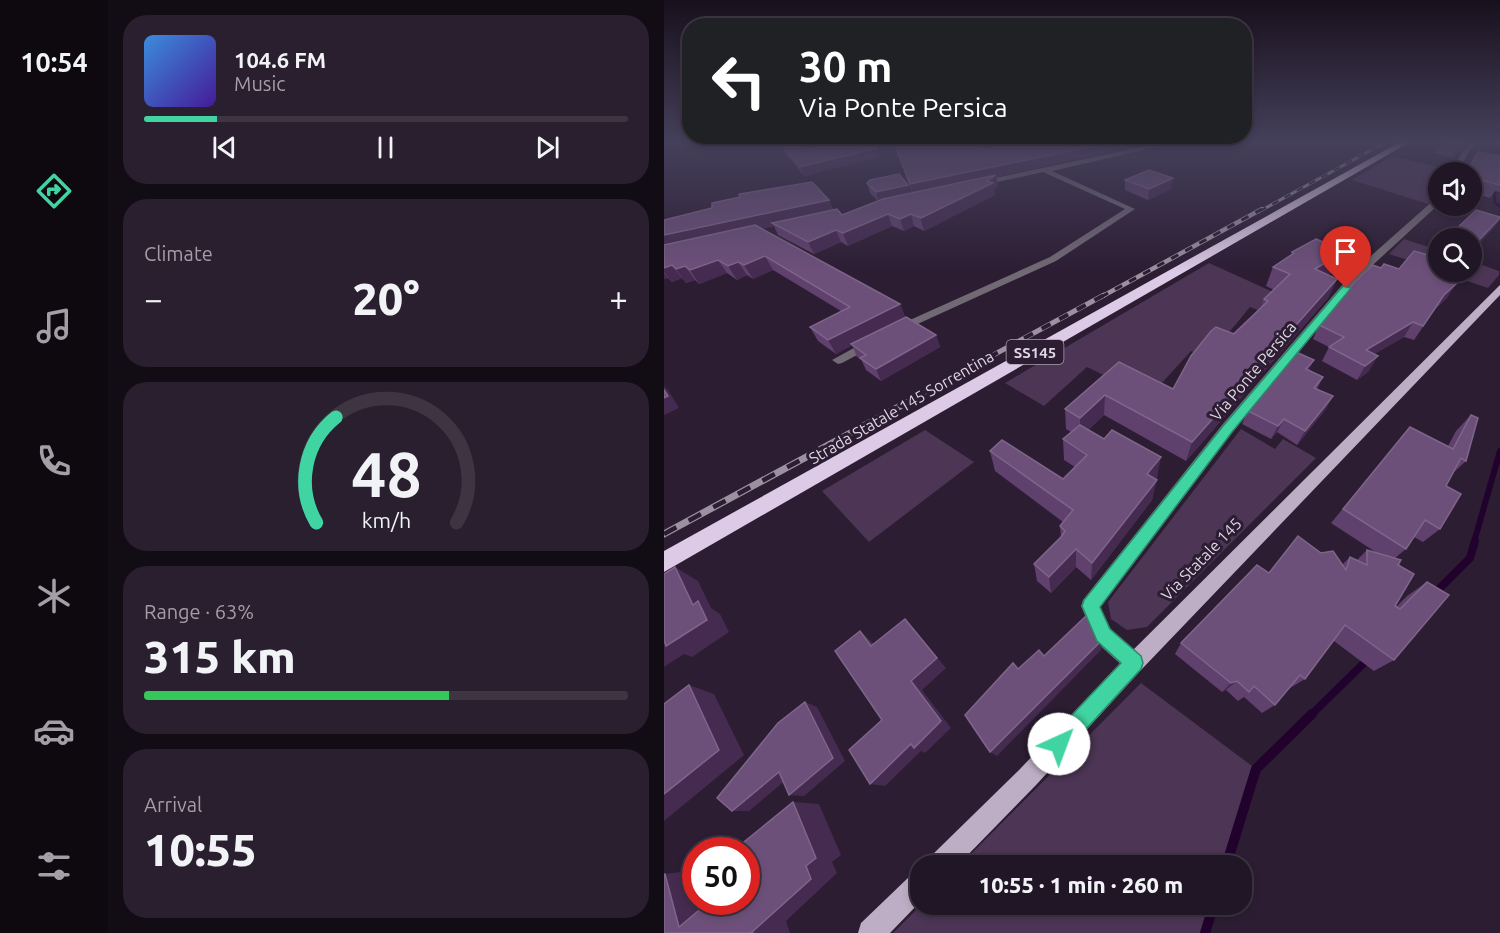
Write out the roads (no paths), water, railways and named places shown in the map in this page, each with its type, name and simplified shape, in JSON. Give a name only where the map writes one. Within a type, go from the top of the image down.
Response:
[{"type":"highway","name":"Strada Statale 145 Sorrentina","points":[[664,562],[1329,186]]},
{"type":"main road","name":"Via Statale 145","points":[[950,855],[1500,288]]},
{"type":"main road","points":[[871,933],[910,894]]},
{"type":"street","points":[[889,334],[919,318],[1053,259],[1131,209],[1079,186]]},
{"type":"street","name":"Via Ponte Persica","points":[[1134,663],[1104,635],[1090,606],[1227,429],[1359,272],[1428,210]]},
{"type":"street","points":[[909,312],[919,318]]},
{"type":"street","points":[[838,360],[878,339]]},
{"type":"waterway","points":[[1500,188],[1494,193],[1495,203],[1500,206]]},
{"type":"waterway","points":[[1474,542],[1500,451]]},
{"type":"waterway","points":[[1435,593],[1470,558],[1475,541]]},
{"type":"waterway","points":[[1311,715],[1370,657]]},
{"type":"waterway","points":[[1229,855],[1256,769],[1312,714]]},
{"type":"waterway","points":[[1205,933],[1211,915]]},
{"type":"railway","points":[[1260,211],[1306,186]]},
{"type":"railway","points":[[1101,297],[1262,209]]},
{"type":"railway","points":[[901,405],[1104,295]]},
{"type":"railway","points":[[664,534],[904,404]]}]
